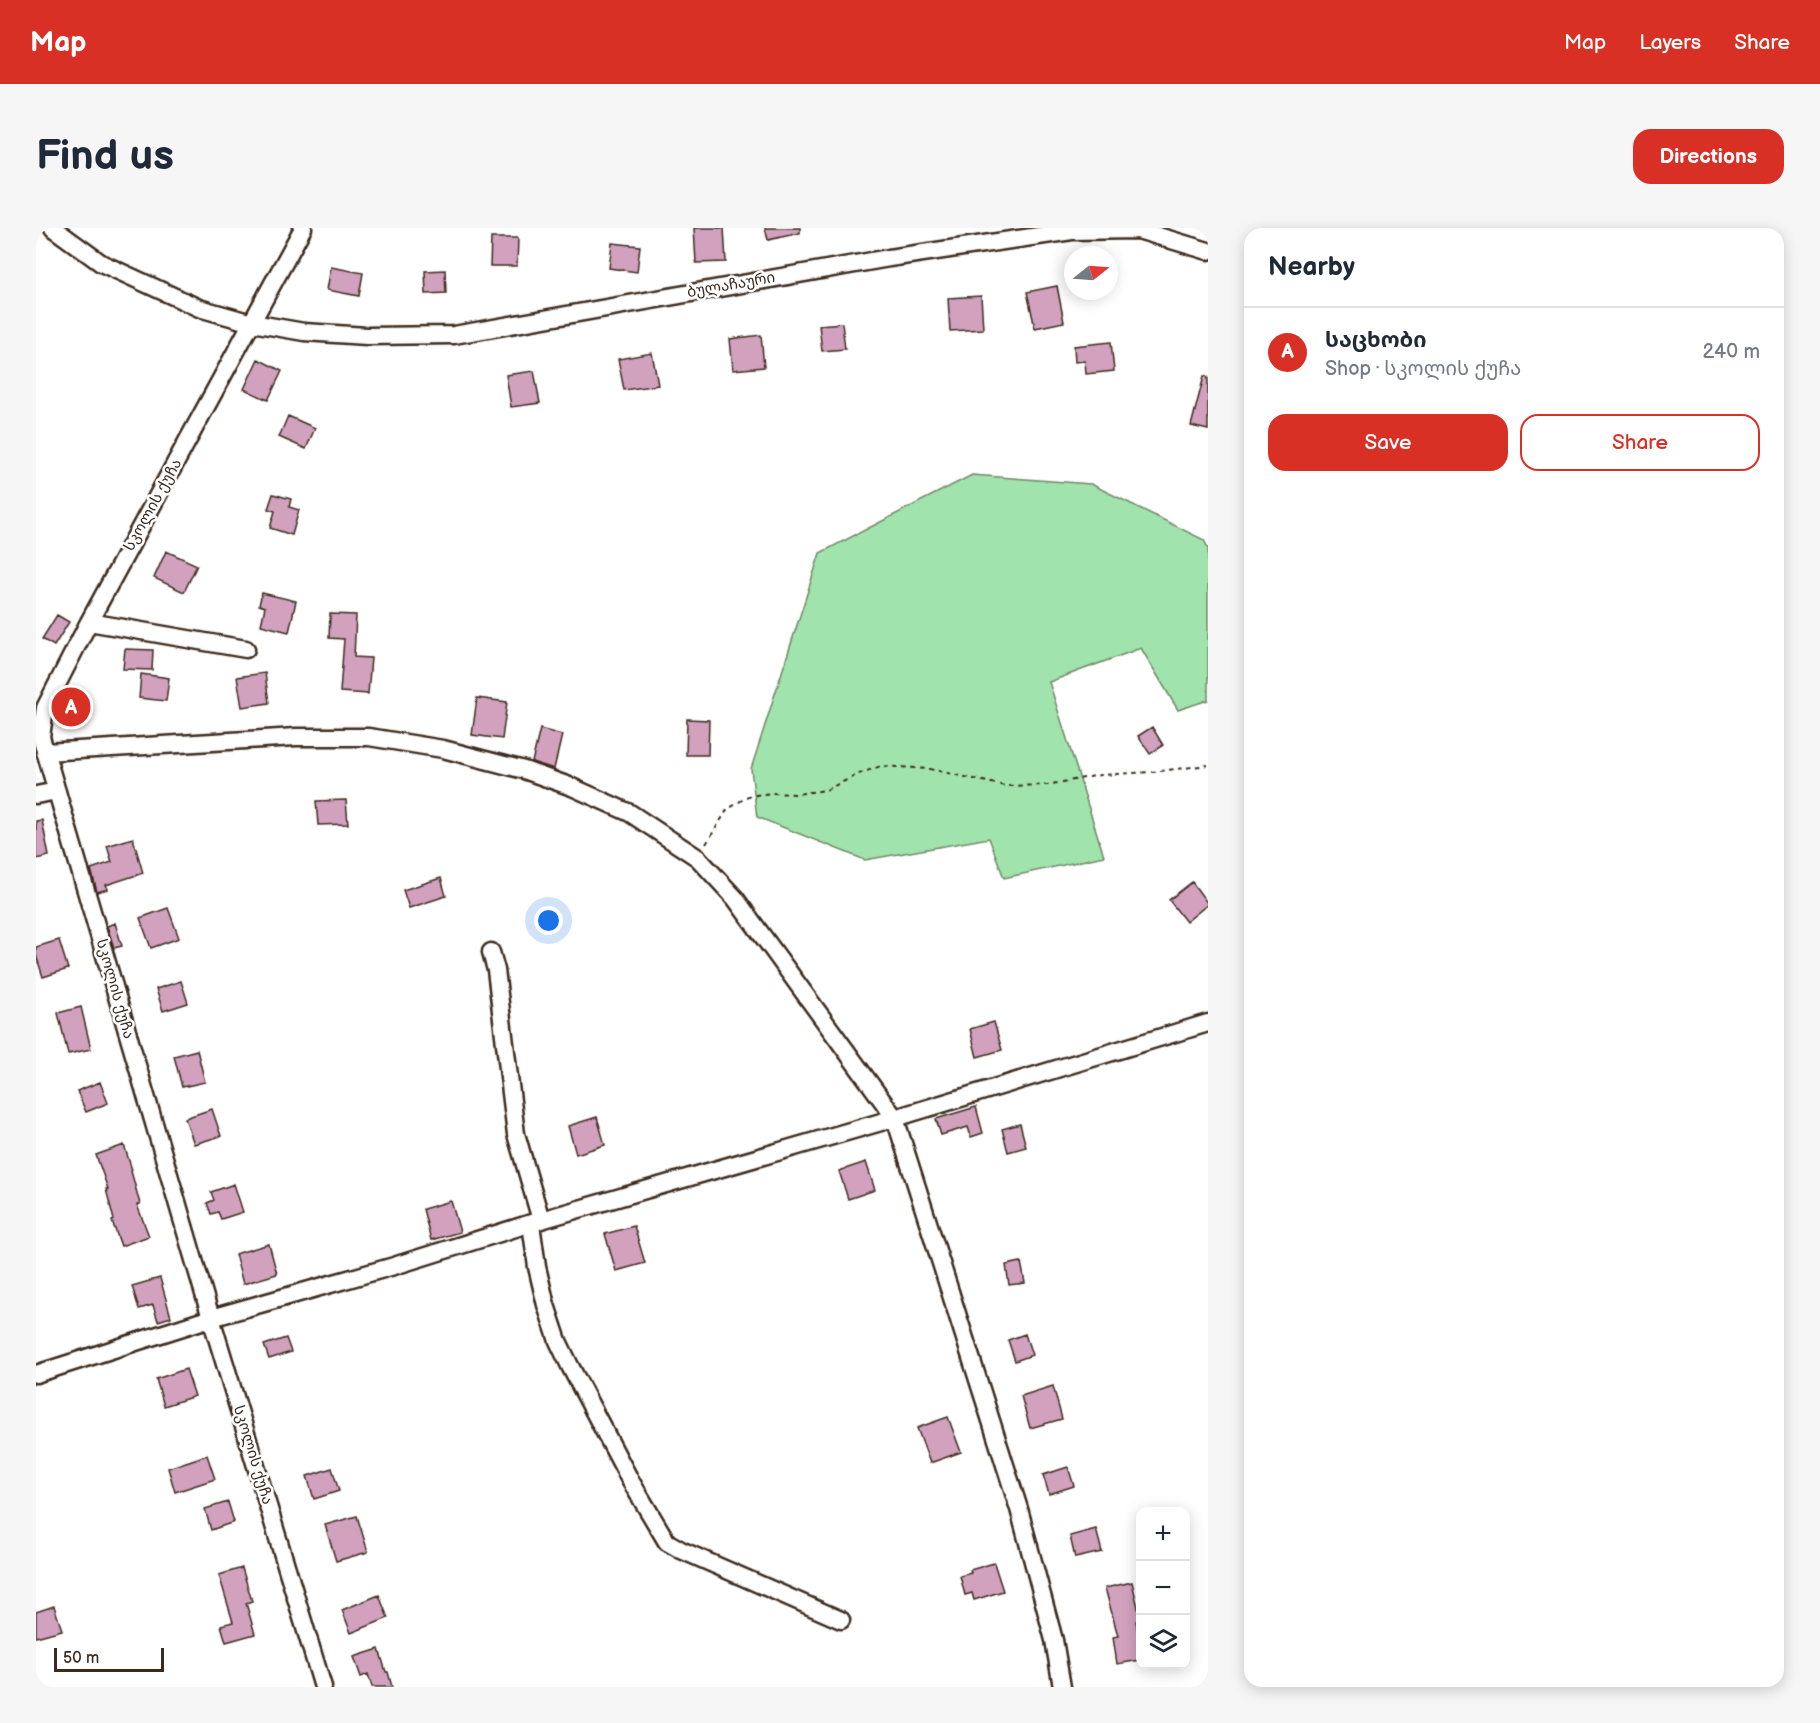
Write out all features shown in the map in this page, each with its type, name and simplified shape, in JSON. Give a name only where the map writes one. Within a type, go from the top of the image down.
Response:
[{"type":"street","name":"ბულაჩაური","points":[[53,228],[101,263],[199,308],[252,323],[304,332],[356,336],[454,335],[890,258],[1072,231],[1138,230],[1208,251]]},
{"type":"street","name":"სკოლის ქუჩა","points":[[303,228],[89,622],[40,706],[45,752],[211,1318],[323,1687]]},
{"type":"street","points":[[89,622],[246,649]]},
{"type":"street","points":[[45,752],[296,737],[369,737],[433,747],[524,770],[572,787],[630,813],[698,858],[735,898],[895,1118],[1019,1509],[1054,1640],[1062,1687]]},
{"type":"street","points":[[36,795],[57,790]]},
{"type":"street","points":[[491,952],[496,970],[516,1134],[536,1222],[539,1277],[558,1341],[570,1366],[630,1480],[668,1542],[681,1550],[841,1620]]},
{"type":"street","points":[[36,1374],[211,1318],[895,1118],[1208,1023]]},
{"type":"path","points":[[698,858],[727,810],[748,796],[826,790],[861,772],[881,766],[930,769],[1005,786],[1047,785],[1100,775],[1152,772],[1208,765]]},
{"type":"green space","points":[[972,475],[1091,484],[1204,540],[1208,548],[1208,700],[1178,710],[1141,648],[1049,682],[1104,856],[1004,878],[989,838],[865,860],[757,817],[751,769],[820,553]]},
{"type":"building","points":[[694,228],[724,228],[726,262],[696,263]]},
{"type":"building","points":[[765,228],[800,228],[800,233],[768,240]]},
{"type":"building","points":[[491,238],[518,238],[517,266],[490,266]]},
{"type":"building","points":[[612,243],[640,246],[637,272],[609,268]]},
{"type":"building","points":[[331,267],[363,273],[359,296],[327,290]]},
{"type":"building","points":[[445,270],[446,293],[426,294],[425,271]]},
{"type":"building","points":[[1057,286],[1064,322],[1035,328],[1027,292]]},
{"type":"building","points":[[981,296],[983,329],[950,331],[948,298]]},
{"type":"building","points":[[842,323],[845,349],[822,351],[819,325]]},
{"type":"building","points":[[761,335],[764,367],[733,370],[730,339]]},
{"type":"building","points":[[1111,342],[1114,371],[1086,374],[1085,361],[1075,362],[1074,346]]},
{"type":"building","points":[[652,353],[658,385],[624,390],[618,359]]},
{"type":"building","points":[[258,359],[282,371],[268,400],[244,389]]},
{"type":"building","points":[[534,371],[540,403],[511,407],[506,375]]},
{"type":"building","points":[[1204,376],[1208,377],[1208,430],[1191,426]]},
{"type":"building","points":[[288,416],[315,428],[306,449],[279,437]]},
{"type":"building","points":[[273,494],[291,499],[289,507],[299,510],[292,535],[270,528],[275,511],[268,509]]},
{"type":"building","points":[[166,551],[197,565],[184,592],[154,578]]},
{"type":"building","points":[[262,593],[296,601],[289,632],[261,625],[265,607],[259,605]]},
{"type":"building","points":[[330,614],[356,615],[354,657],[371,658],[368,694],[340,692],[344,639],[329,638]]},
{"type":"building","points":[[57,615],[69,622],[54,646],[42,639]]},
{"type":"building","points":[[125,649],[153,650],[152,670],[123,669]]},
{"type":"building","points":[[265,673],[269,703],[242,707],[237,677]]},
{"type":"building","points":[[141,674],[169,678],[166,701],[139,698]]},
{"type":"building","points":[[63,695],[84,700],[80,719],[59,715]]},
{"type":"building","points":[[477,698],[507,702],[502,739],[472,735]]},
{"type":"building","points":[[687,719],[709,720],[708,755],[686,755]]},
{"type":"building","points":[[1152,727],[1163,745],[1150,754],[1138,736]]},
{"type":"building","points":[[540,729],[562,735],[554,769],[532,762]]},
{"type":"building","points":[[346,800],[348,824],[318,825],[316,801]]},
{"type":"building","points":[[42,820],[49,856],[36,859],[36,821]]},
{"type":"building","points":[[133,838],[143,873],[106,885],[108,889],[97,892],[91,869],[112,862],[107,846]]},
{"type":"building","points":[[441,878],[446,896],[409,908],[403,890]]},
{"type":"building","points":[[1192,882],[1208,904],[1186,922],[1169,900]]},
{"type":"building","points":[[168,908],[179,938],[151,948],[140,918]]},
{"type":"building","points":[[115,923],[122,946],[114,948],[107,926]]},
{"type":"building","points":[[59,940],[68,969],[43,977],[36,955],[36,947]]},
{"type":"building","points":[[181,981],[188,1003],[163,1011],[156,989]]},
{"type":"building","points":[[81,1007],[91,1049],[68,1054],[58,1013]]},
{"type":"building","points":[[994,1022],[1002,1050],[977,1057],[970,1029]]},
{"type":"building","points":[[197,1050],[205,1082],[182,1087],[174,1056]]},
{"type":"building","points":[[100,1082],[108,1103],[86,1112],[77,1091]]},
{"type":"building","points":[[976,1107],[983,1133],[971,1137],[968,1127],[941,1135],[936,1119]]},
{"type":"building","points":[[212,1109],[221,1136],[194,1144],[185,1118]]},
{"type":"building","points":[[597,1117],[605,1145],[576,1154],[568,1126]]},
{"type":"building","points":[[1020,1124],[1026,1147],[1008,1152],[1002,1129]]},
{"type":"building","points":[[124,1145],[140,1204],[137,1205],[149,1236],[121,1246],[112,1221],[114,1220],[106,1189],[108,1189],[96,1155]]},
{"type":"building","points":[[866,1162],[875,1190],[848,1199],[839,1171]]},
{"type":"building","points":[[234,1184],[243,1212],[221,1219],[218,1212],[211,1214],[207,1203],[214,1200],[211,1192]]},
{"type":"building","points":[[451,1201],[460,1232],[431,1240],[423,1209]]},
{"type":"building","points":[[634,1226],[645,1263],[616,1271],[605,1234]]},
{"type":"building","points":[[269,1244],[277,1274],[243,1284],[235,1254]]},
{"type":"building","points":[[1021,1262],[1025,1283],[1009,1285],[1006,1265]]},
{"type":"building","points":[[160,1278],[171,1317],[158,1321],[153,1305],[139,1309],[132,1286]]},
{"type":"building","points":[[1025,1334],[1032,1355],[1015,1361],[1008,1340]]},
{"type":"building","points":[[286,1338],[291,1352],[269,1359],[264,1345]]},
{"type":"building","points":[[186,1369],[195,1396],[164,1406],[156,1379]]},
{"type":"building","points":[[1053,1386],[1062,1419],[1030,1428],[1021,1396]]},
{"type":"building","points":[[948,1417],[961,1452],[930,1463],[917,1428]]},
{"type":"building","points":[[207,1455],[215,1479],[175,1492],[168,1468]]},
{"type":"building","points":[[1068,1467],[1074,1486],[1049,1494],[1043,1475]]},
{"type":"building","points":[[332,1468],[339,1491],[314,1499],[307,1476]]},
{"type":"building","points":[[228,1502],[234,1522],[211,1530],[205,1509]]},
{"type":"building","points":[[357,1516],[368,1552],[336,1561],[325,1525]]},
{"type":"building","points":[[1096,1529],[1102,1552],[1075,1558],[1070,1536]]},
{"type":"building","points":[[994,1563],[1003,1591],[974,1600],[972,1593],[965,1595],[960,1576],[971,1573],[970,1570]]},
{"type":"building","points":[[242,1568],[252,1601],[246,1603],[255,1634],[226,1642],[221,1625],[233,1622],[219,1575]]},
{"type":"building","points":[[1132,1582],[1136,1599],[1136,1661],[1117,1664],[1113,1637],[1118,1636],[1105,1588]]},
{"type":"building","points":[[379,1595],[388,1618],[351,1633],[342,1610]]},
{"type":"building","points":[[54,1606],[62,1630],[36,1637],[36,1612]]},
{"type":"building","points":[[379,1649],[392,1687],[372,1687],[368,1674],[361,1677],[354,1657]]},
{"type":"place","name":"საცხობი","points":[[71,707]]}]
